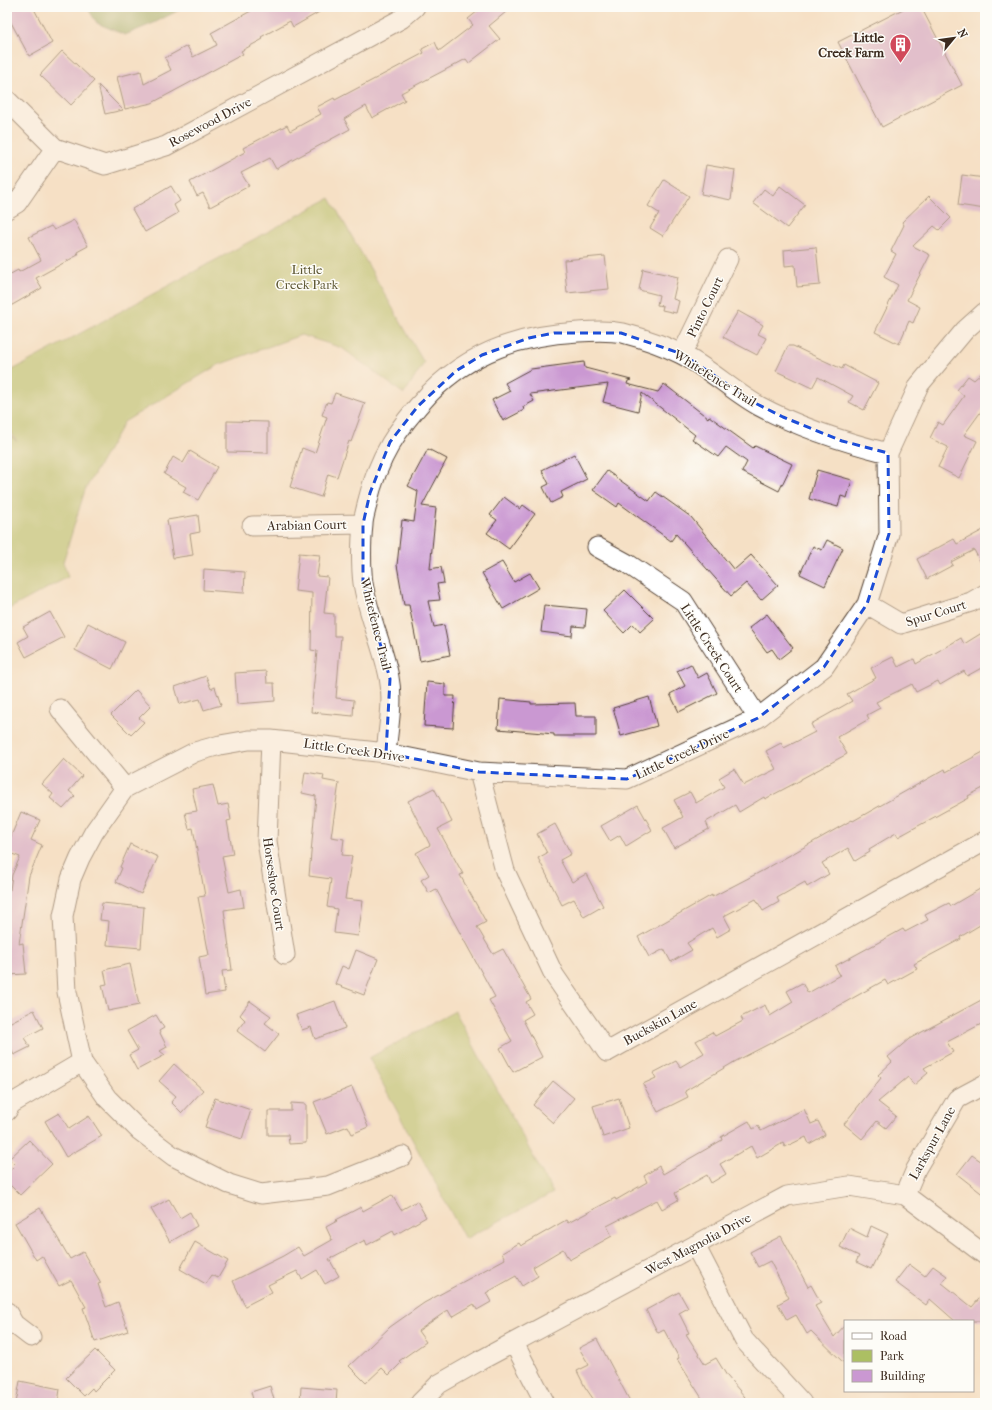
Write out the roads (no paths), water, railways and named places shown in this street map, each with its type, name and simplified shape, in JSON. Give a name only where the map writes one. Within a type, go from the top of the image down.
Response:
[{"type":"street","name":"Rosewood Drive","points":[[7,100],[55,148],[105,165],[166,146],[401,19],[415,7]]},
{"type":"street","points":[[7,209],[17,203],[55,148]]},
{"type":"street","name":"Pinto Court","points":[[682,354],[728,259]]},
{"type":"street","name":"Little Creek Drive","points":[[403,1156],[328,1186],[261,1194],[228,1184],[173,1156],[140,1131],[107,1098],[82,1062],[67,992],[63,916],[72,879],[80,858],[94,832],[126,788],[195,752],[242,741],[271,740],[386,753],[479,772],[627,779],[758,718],[824,667],[867,604],[890,534],[888,453],[919,385],[965,330],[985,312]]},
{"type":"street","name":"Whitefence Trail","points":[[386,753],[391,704],[390,678],[363,582],[363,524],[370,493],[381,460],[390,442],[418,406],[436,387],[456,371],[482,354],[529,338],[554,333],[595,331],[621,333],[648,341],[682,354],[757,404],[783,417],[842,441],[888,453]]},
{"type":"street","name":"Arabian Court","points":[[252,526],[363,524]]},
{"type":"street","name":"Little Creek Court","points":[[597,547],[628,564],[683,601],[758,718]]},
{"type":"street","name":"Spur Court","points":[[867,604],[901,624],[971,602],[985,594]]},
{"type":"street","points":[[60,709],[126,788]]},
{"type":"street","name":"Horseshoe Court","points":[[271,740],[267,841],[285,955]]},
{"type":"street","name":"Buckskin Lane","points":[[479,772],[505,871],[554,975],[607,1052],[985,841]]},
{"type":"street","points":[[7,1111],[11,1104],[82,1062]]},
{"type":"street","name":"Larkspur Lane","points":[[905,1195],[916,1169],[957,1099],[985,1084]]},
{"type":"street","name":"West Magnolia Drive","points":[[420,1403],[439,1384],[787,1196],[848,1186],[905,1195],[985,1255]]},
{"type":"street","points":[[695,1245],[744,1340],[802,1403]]},
{"type":"street","points":[[7,1312],[14,1324],[31,1337]]},
{"type":"street","points":[[514,1343],[544,1403]]},
{"type":"place","name":"Little Creek Farm","points":[[900,64]]},
{"type":"park label","name":"Little Creek Park","points":[[307,276]]}]
